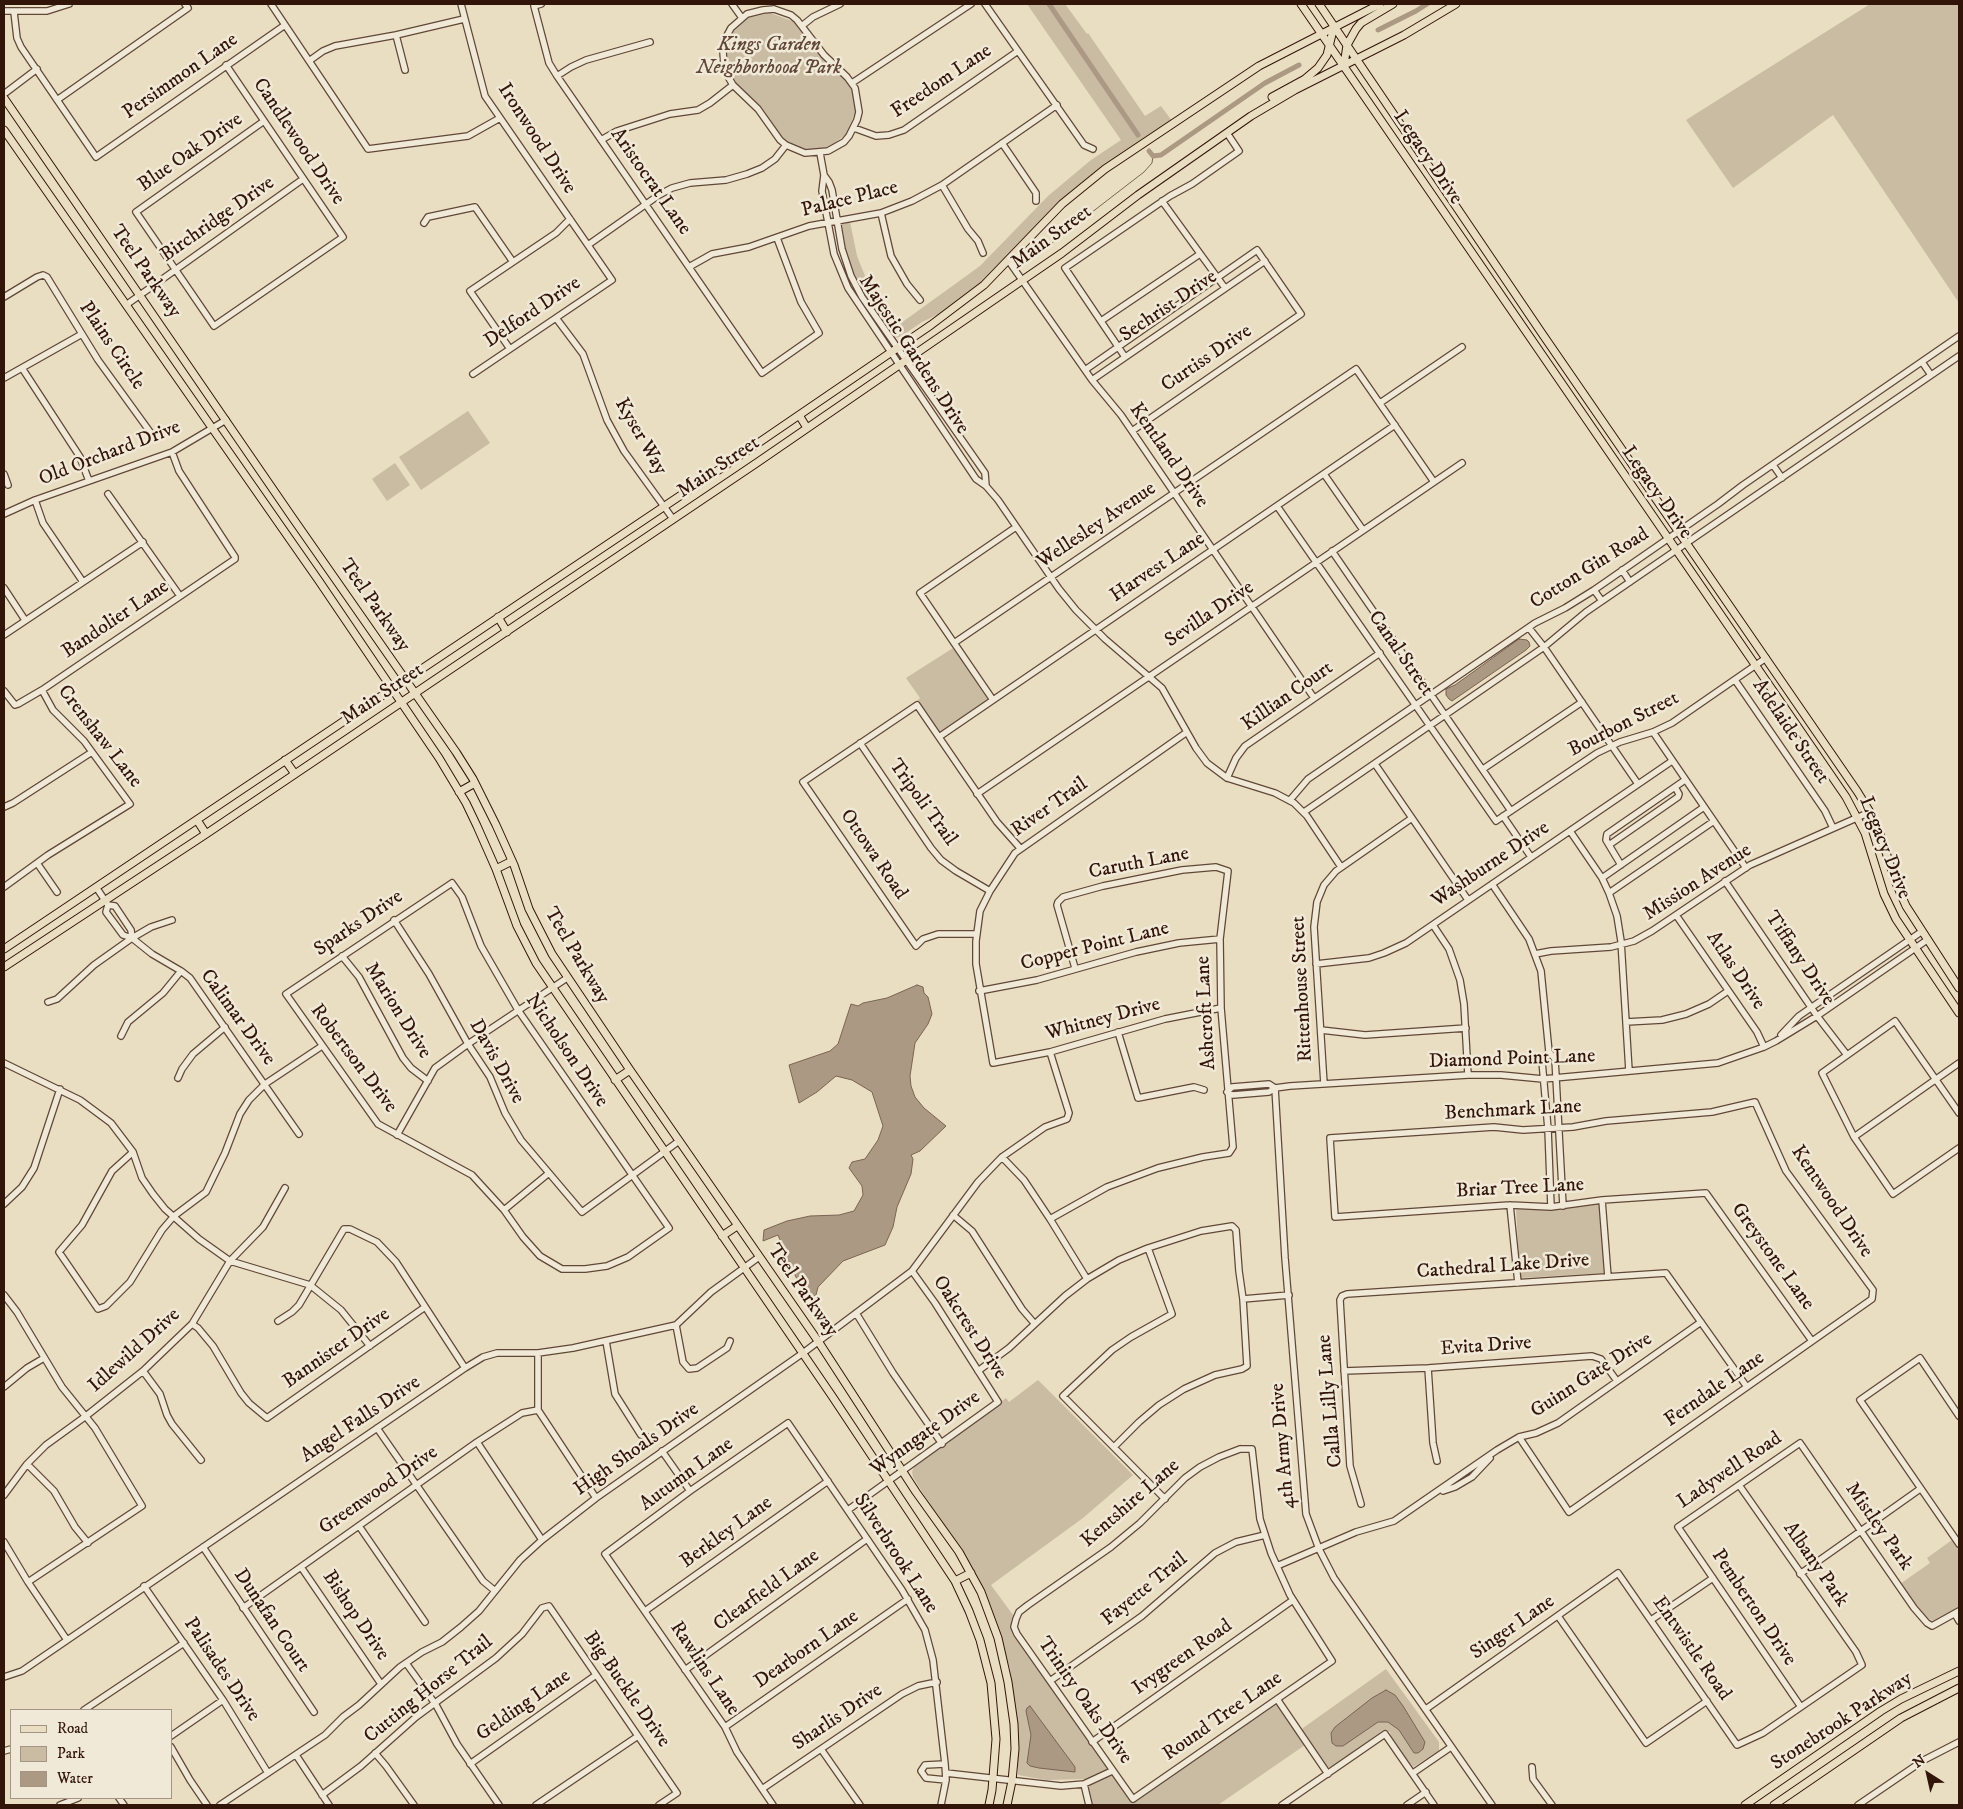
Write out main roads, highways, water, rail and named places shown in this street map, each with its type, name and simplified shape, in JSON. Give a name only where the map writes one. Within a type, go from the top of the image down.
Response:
[{"type":"main road","name":"Legacy Drive","points":[[1301,4],[1846,797],[1858,818],[1884,894],[1896,919],[1959,1013]]},
{"type":"main road","name":"Legacy Drive","points":[[1319,4],[1870,812],[1885,848],[1900,896],[1921,932],[1959,988]]},
{"type":"main road","name":"Main Street","points":[[4,949],[898,348],[992,278],[1062,204],[1105,169],[1232,82],[1334,26],[1380,4]]},
{"type":"main road","points":[[1344,66],[1348,45],[1356,29],[1361,23],[1393,4]]},
{"type":"main road","name":"Main Street","points":[[4,968],[107,902],[907,360],[1062,253],[1138,195],[1251,116],[1282,97],[1404,36],[1456,4]]},
{"type":"main road","points":[[1251,116],[1261,104],[1305,79],[1318,68],[1327,55],[1334,26]]},
{"type":"main road","name":"Teel Parkway","points":[[4,98],[456,752],[475,783],[512,862],[539,932],[679,1142],[818,1341],[902,1472],[959,1552],[981,1592],[998,1638],[1008,1682],[1014,1724],[1015,1749],[1007,1805]]},
{"type":"main road","name":"Teel Parkway","points":[[4,130],[280,525],[439,758],[477,826],[496,869],[516,926],[536,963],[955,1581],[980,1640],[991,1683],[996,1739],[989,1805]]},
{"type":"main road","points":[[1406,157],[1418,149]]},
{"type":"main road","points":[[1470,249],[1480,242]]},
{"type":"main road","points":[[1531,339],[1541,332]]},
{"type":"main road","points":[[799,415],[807,428]]},
{"type":"main road","points":[[1589,424],[1600,416]]},
{"type":"main road","points":[[280,525],[292,517]]},
{"type":"main road","points":[[498,617],[507,632]]},
{"type":"main road","points":[[285,760],[295,774]]},
{"type":"main road","points":[[459,792],[475,783]]},
{"type":"main road","points":[[197,820],[206,834]]},
{"type":"main road","points":[[496,869],[512,862]]},
{"type":"main road","points":[[615,1080],[630,1070]]},
{"type":"main road","points":[[722,1236],[737,1226]]},
{"type":"main road","points":[[955,1581],[971,1573]]},
{"type":"main road","name":"Stonebrook Parkway","points":[[1745,1805],[1881,1711],[1959,1670]]},
{"type":"main road","name":"Stonebrook Parkway","points":[[1774,1805],[1901,1718],[1959,1688]]},
{"type":"water","points":[[1519,639],[1527,640],[1530,646],[1452,701],[1449,699],[1446,695],[1446,689],[1455,685]]},
{"type":"water","points":[[917,985],[923,987],[924,993],[928,997],[932,1014],[928,1024],[915,1043],[910,1076],[911,1086],[915,1097],[924,1108],[946,1126],[920,1151],[911,1155],[913,1159],[911,1174],[897,1207],[893,1227],[885,1245],[843,1261],[818,1287],[816,1295],[808,1299],[803,1296],[800,1284],[792,1270],[778,1235],[763,1241],[764,1230],[787,1221],[810,1216],[839,1215],[854,1211],[863,1195],[862,1186],[849,1168],[852,1162],[865,1159],[878,1140],[883,1126],[872,1092],[852,1080],[836,1076],[817,1092],[799,1103],[789,1065],[830,1051],[838,1044],[851,1004],[858,1006],[863,1003],[887,998]]},
{"type":"water","points":[[1386,1690],[1395,1695],[1403,1706],[1425,1742],[1423,1749],[1418,1753],[1414,1753],[1399,1730],[1388,1722],[1378,1722],[1343,1746],[1336,1746],[1332,1743],[1331,1733],[1335,1727],[1372,1698]]},
{"type":"water","points":[[1030,1706],[1075,1767],[1075,1772],[1039,1768],[1030,1766],[1027,1763],[1031,1735],[1026,1711]]},
{"type":"waterway","points":[[1049,4],[1138,135]]},
{"type":"waterway","points":[[1378,30],[1427,4]]},
{"type":"waterway","points":[[1149,151],[1153,156],[1161,155],[1265,83],[1299,65]]},
{"type":"waterway","points":[[1030,260],[1144,172],[1152,163],[1153,156]]},
{"type":"park label","name":"Kings Garden Neighborhood Park","points":[[769,58]]}]
